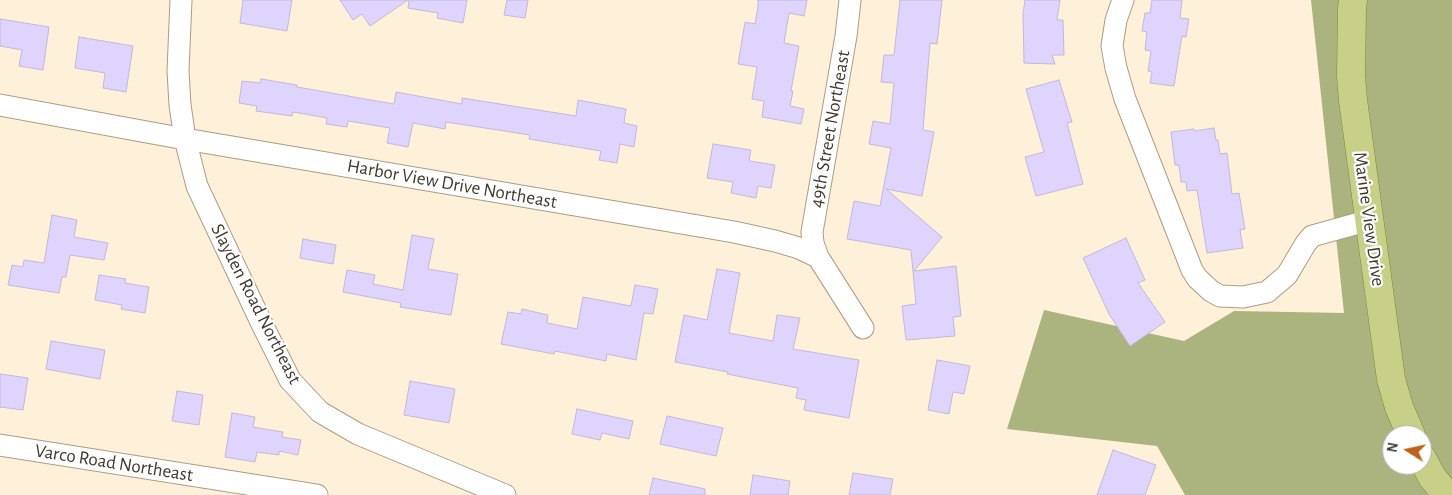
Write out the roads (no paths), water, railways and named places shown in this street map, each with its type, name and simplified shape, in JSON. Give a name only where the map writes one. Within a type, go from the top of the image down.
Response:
[{"type":"main road","name":"Marine View Drive","points":[[1353,0],[1351,76],[1391,379],[1407,425]]},
{"type":"main road","points":[[1431,475],[1446,495]]},
{"type":"street","name":"Slayden Road Northeast","points":[[181,0],[178,71],[180,105],[185,139],[197,186],[290,380],[320,412],[358,434],[505,495]]},
{"type":"street","name":"49th Street Northeast","points":[[818,257],[813,243],[812,232],[846,36],[850,0]]},
{"type":"street","points":[[1123,0],[1116,20],[1112,46],[1125,99],[1192,270],[1210,292],[1220,296],[1243,298],[1267,292],[1287,275],[1312,236],[1370,220]]},
{"type":"street","name":"Harbor View Drive Northeast","points":[[0,105],[185,139],[750,235],[788,244],[818,257]]},
{"type":"street","points":[[818,257],[863,328]]},
{"type":"street","name":"Varco Road Northeast","points":[[0,445],[317,495]]}]
